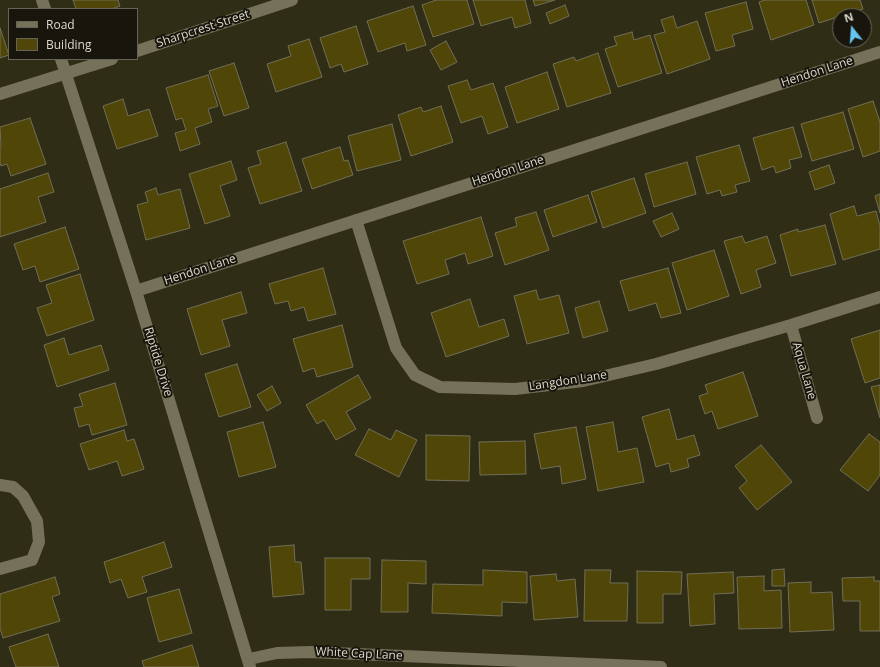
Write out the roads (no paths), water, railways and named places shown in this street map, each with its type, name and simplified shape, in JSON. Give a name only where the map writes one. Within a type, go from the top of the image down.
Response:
[{"type":"street","name":"Sharpcrest Street","points":[[138,51],[292,0]]},
{"type":"street","name":"Hendon Lane","points":[[136,291],[880,52]]},
{"type":"street","name":"Riptide Drive","points":[[61,60],[136,291],[249,663]]},
{"type":"street","points":[[0,94],[109,60]]},
{"type":"street","name":"Langdon Lane","points":[[356,220],[396,348],[415,375],[440,387],[515,389],[583,381],[656,364],[791,325],[880,297]]},
{"type":"street","name":"Aqua Lane","points":[[791,325],[817,418]]},
{"type":"street","points":[[0,485],[13,487],[23,496],[36,521],[39,542],[32,560],[0,569]]},
{"type":"street","name":"White Cap Lane","points":[[249,663],[277,653],[310,652],[535,665],[661,667]]}]
